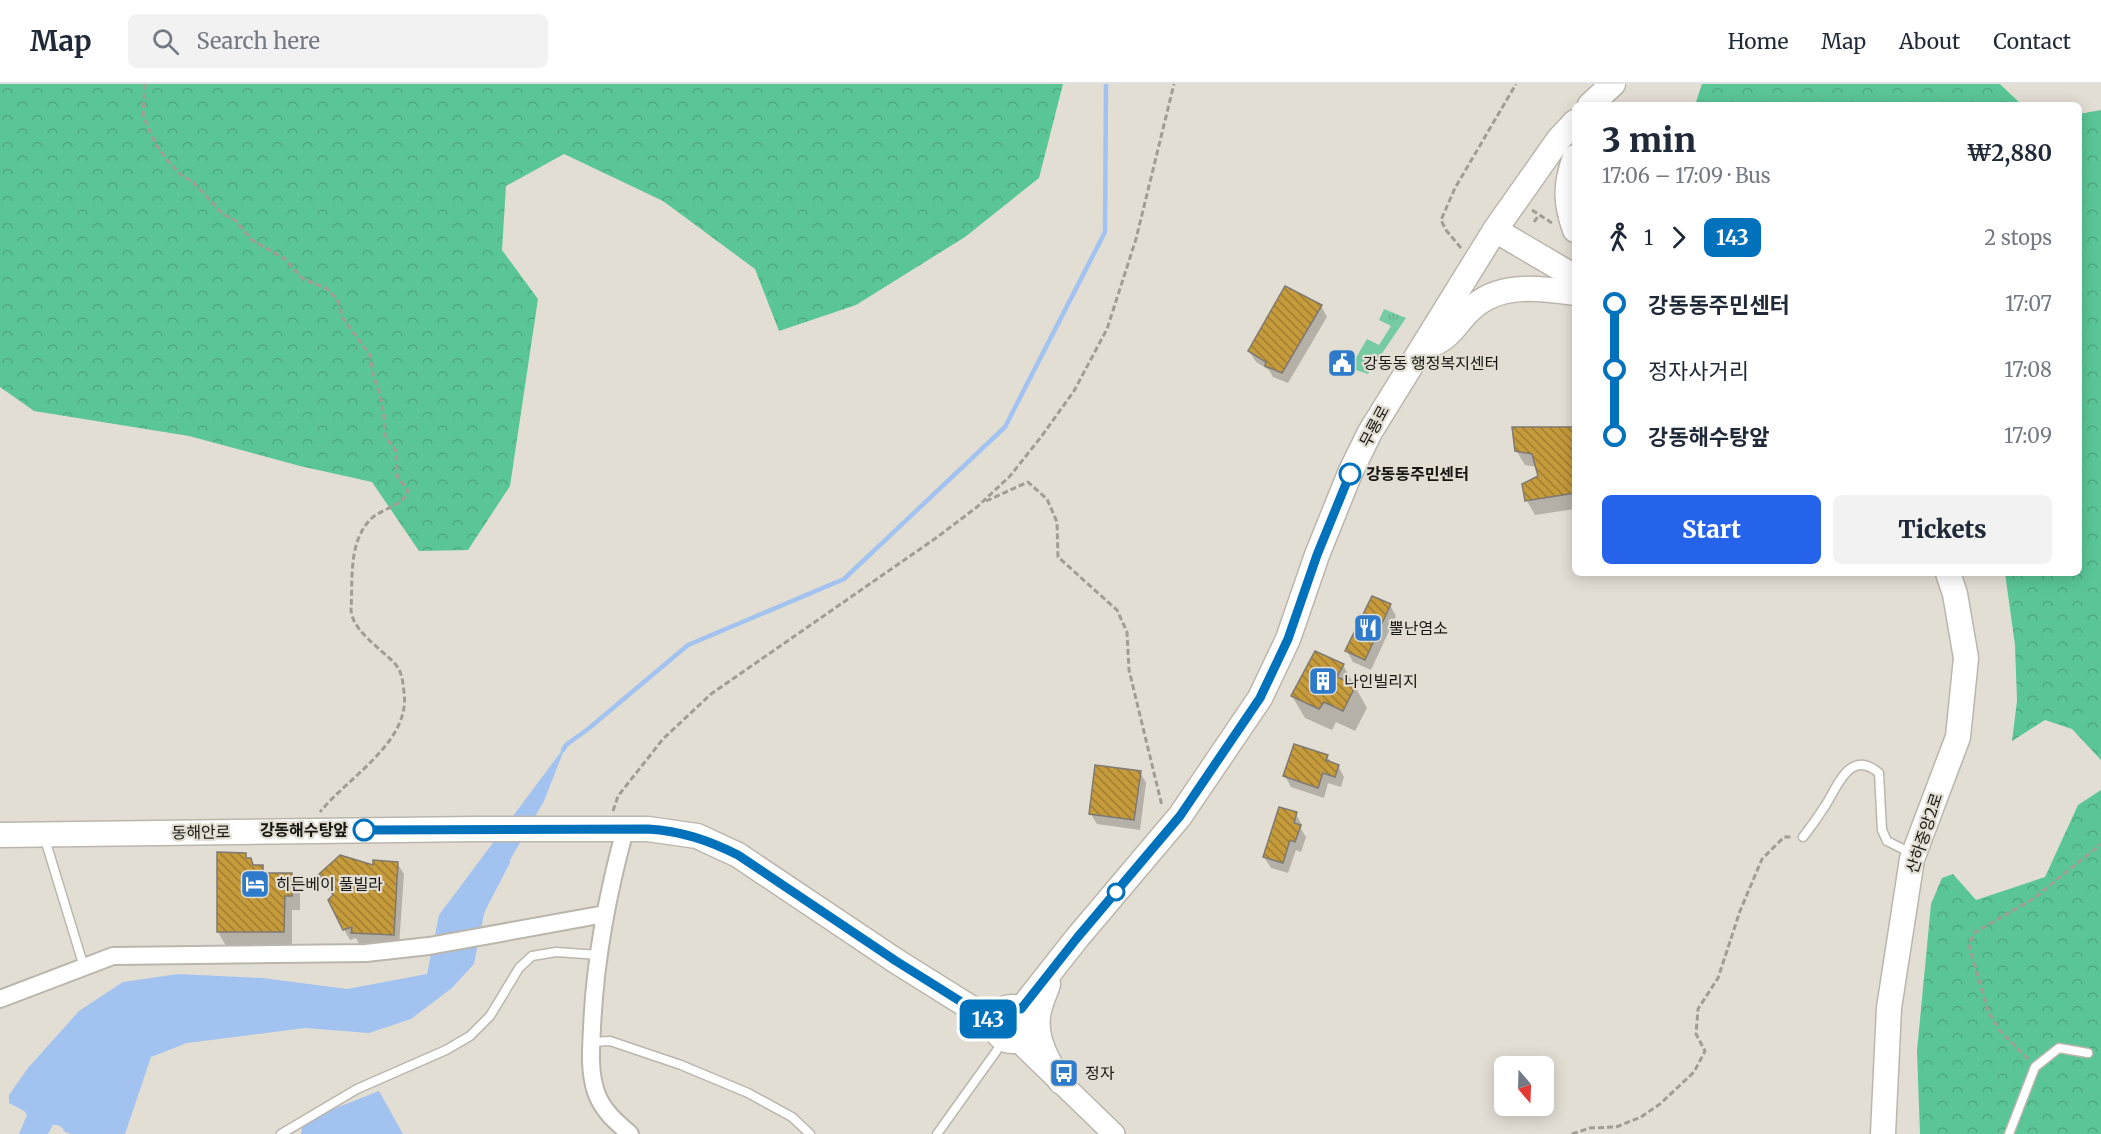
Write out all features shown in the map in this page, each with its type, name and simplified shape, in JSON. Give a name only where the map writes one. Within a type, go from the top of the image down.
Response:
[{"type":"main road","points":[[1593,102],[1612,84]]},
{"type":"main road","points":[[1617,102],[1625,84]]},
{"type":"main road","name":"무룡로","points":[[1006,1034],[997,1016],[1004,1009],[1011,1007],[1021,1009],[1052,972],[1077,938],[1180,816],[1260,698],[1288,639],[1317,555],[1350,473],[1370,432],[1473,263],[1559,139],[1572,125]]},
{"type":"main road","points":[[1565,228],[1569,213],[1566,196],[1568,178],[1572,166]]},
{"type":"main road","points":[[1495,230],[1572,275]]},
{"type":"main road","points":[[1418,353],[1445,337],[1471,308],[1492,295],[1517,289],[1572,293]]},
{"type":"main road","name":"산하중앙2로","points":[[1883,1134],[1889,1008],[1914,855],[1958,737],[1966,658],[1955,594],[1949,576]]},
{"type":"main road","name":"동해안로","points":[[0,836],[306,830],[574,828],[616,830]]},
{"type":"main road","points":[[616,830],[663,830],[697,836],[715,843],[766,873],[1006,1034]]},
{"type":"main road","points":[[1052,972],[1038,1015],[1038,1030],[1048,1062],[1061,1082]]},
{"type":"street","points":[[616,830],[599,954],[591,1071],[596,1093],[612,1119],[630,1134]]},
{"type":"street","points":[[0,999],[113,956],[366,953],[429,946],[604,914]]},
{"type":"street","points":[[1006,1034],[1061,1082],[1114,1134]]},
{"type":"lane","points":[[1803,837],[1827,803],[1841,776],[1864,764],[1871,766],[1879,773],[1882,830],[1887,841],[1914,855]]},
{"type":"lane","points":[[44,835],[84,967]]},
{"type":"lane","points":[[280,1134],[357,1089],[446,1050],[471,1036],[490,1016],[519,968],[532,956],[556,952],[599,954]]},
{"type":"lane","points":[[937,1134],[1006,1034]]},
{"type":"lane","points":[[592,1042],[610,1041],[681,1065],[748,1093],[792,1117],[810,1134]]},
{"type":"lane","points":[[2010,1134],[2035,1067],[2059,1048],[2088,1053]]},
{"type":"path","points":[[145,84],[143,115],[155,143],[167,160],[182,176],[193,182],[222,214],[236,221],[252,240],[285,259],[303,279],[326,288],[336,298],[342,317],[370,354],[373,375],[380,394],[386,436],[396,451],[397,476],[408,491],[406,497],[397,504],[383,509],[368,522],[362,533],[353,563],[351,616],[374,644],[399,667],[406,704],[397,731],[381,753],[326,805],[306,830]]},
{"type":"path","points":[[616,830],[618,796],[663,739],[711,694],[936,538],[983,502],[1010,476],[1074,391],[1107,329],[1136,239],[1174,84]]},
{"type":"path","points":[[1473,263],[1446,230],[1441,220],[1455,188],[1516,84]]},
{"type":"path","points":[[1530,209],[1565,228]]},
{"type":"path","points":[[1534,222],[1539,215]]},
{"type":"path","points":[[983,502],[1029,482],[1047,499],[1057,522],[1058,557],[1117,610],[1127,632],[1129,670],[1168,831]]},
{"type":"path","points":[[1572,1134],[1590,1128],[1616,1127],[1641,1117],[1660,1104],[1694,1072],[1705,1051],[1696,1034],[1698,1009],[1718,978],[1740,910],[1762,859],[1784,837],[1803,837]]},
{"type":"path","points":[[2035,1067],[2000,1031],[1988,1011],[1969,945],[1974,933],[2033,899],[2101,844]]},
{"type":"green space","points":[[0,84],[1063,84],[1039,178],[965,237],[856,305],[779,331],[755,269],[663,201],[564,154],[506,186],[502,250],[538,299],[510,486],[468,550],[419,551],[372,482],[300,466],[189,436],[34,411],[0,387]]},
{"type":"green space","points":[[1702,84],[2000,84],[2019,102],[1696,102]]},
{"type":"green space","points":[[2101,110],[2101,760],[2072,729],[2045,720],[2012,741],[2017,701],[2015,645],[2005,576],[2082,576],[2082,113]]},
{"type":"green space","points":[[1384,309],[1406,318],[1368,374],[1350,368],[1367,339],[1379,345],[1391,326],[1379,320]]},
{"type":"green space","points":[[2101,790],[2101,1134],[1920,1134],[1917,1051],[1931,904],[1942,878],[1953,874],[1976,900],[2045,877],[2078,805]]},
{"type":"water","points":[[566,745],[544,801],[499,879],[484,914],[474,964],[452,988],[411,1019],[369,1033],[305,1028],[187,1043],[151,1057],[125,1134],[71,1134],[65,1132],[60,1126],[53,1125],[48,1134],[19,1134],[27,1115],[9,1103],[9,1095],[28,1068],[79,1011],[123,982],[178,974],[263,978],[347,989],[427,974],[439,915]]},
{"type":"water","points":[[379,1091],[403,1134],[301,1134],[303,1121]]},
{"type":"building","points":[[1285,286],[1322,305],[1282,373],[1265,366],[1266,362],[1248,351]]},
{"type":"building","points":[[1512,427],[1572,427],[1572,493],[1525,501],[1522,484],[1538,476],[1532,454],[1515,451]]},
{"type":"building","name":"뿔난염소","points":[[1372,596],[1391,604],[1365,660],[1345,651]]},
{"type":"building","name":"나인빌리지","points":[[1315,651],[1344,664],[1337,677],[1356,685],[1343,711],[1324,702],[1319,709],[1291,696]]},
{"type":"building","points":[[1294,744],[1328,755],[1326,760],[1339,765],[1335,777],[1323,773],[1318,788],[1283,776]]},
{"type":"building","points":[[1095,765],[1141,771],[1134,820],[1089,814]]},
{"type":"building","points":[[1279,807],[1297,812],[1294,823],[1301,825],[1295,842],[1290,840],[1283,863],[1263,857]]},
{"type":"building","name":"히든베이 풀빌라","points":[[217,852],[246,853],[246,858],[251,858],[253,865],[263,865],[263,873],[292,873],[292,896],[285,896],[284,932],[217,932]]},
{"type":"building","points":[[340,855],[373,865],[373,860],[398,862],[394,935],[351,933],[352,927],[343,930],[328,900],[333,895],[319,874]]},
{"type":"waterway","points":[[563,750],[566,745],[688,645],[844,579],[1005,427],[1105,232],[1106,84]]},
{"type":"waterway","points":[[487,902],[508,862]]},
{"type":"bus line","name":"143","points":[[364,830],[648,829],[697,836],[738,855],[896,961],[995,1023],[997,1016],[1004,1009],[1011,1007],[1021,1009],[1077,938],[1180,816],[1260,698],[1288,639],[1317,555],[1350,474]]},
{"type":"place","name":"강동동 행정복지센터","points":[[1342,363]]},
{"type":"place","name":"강동동주민센터","points":[[1350,474]]},
{"type":"place","name":"뿔난염소","points":[[1368,628]]},
{"type":"place","name":"나인빌리지","points":[[1323,681]]},
{"type":"place","name":"강동해수탕앞","points":[[364,830]]},
{"type":"place","name":"히든베이 풀빌라","points":[[255,884]]},
{"type":"place","name":"정자","points":[[1064,1073]]}]
